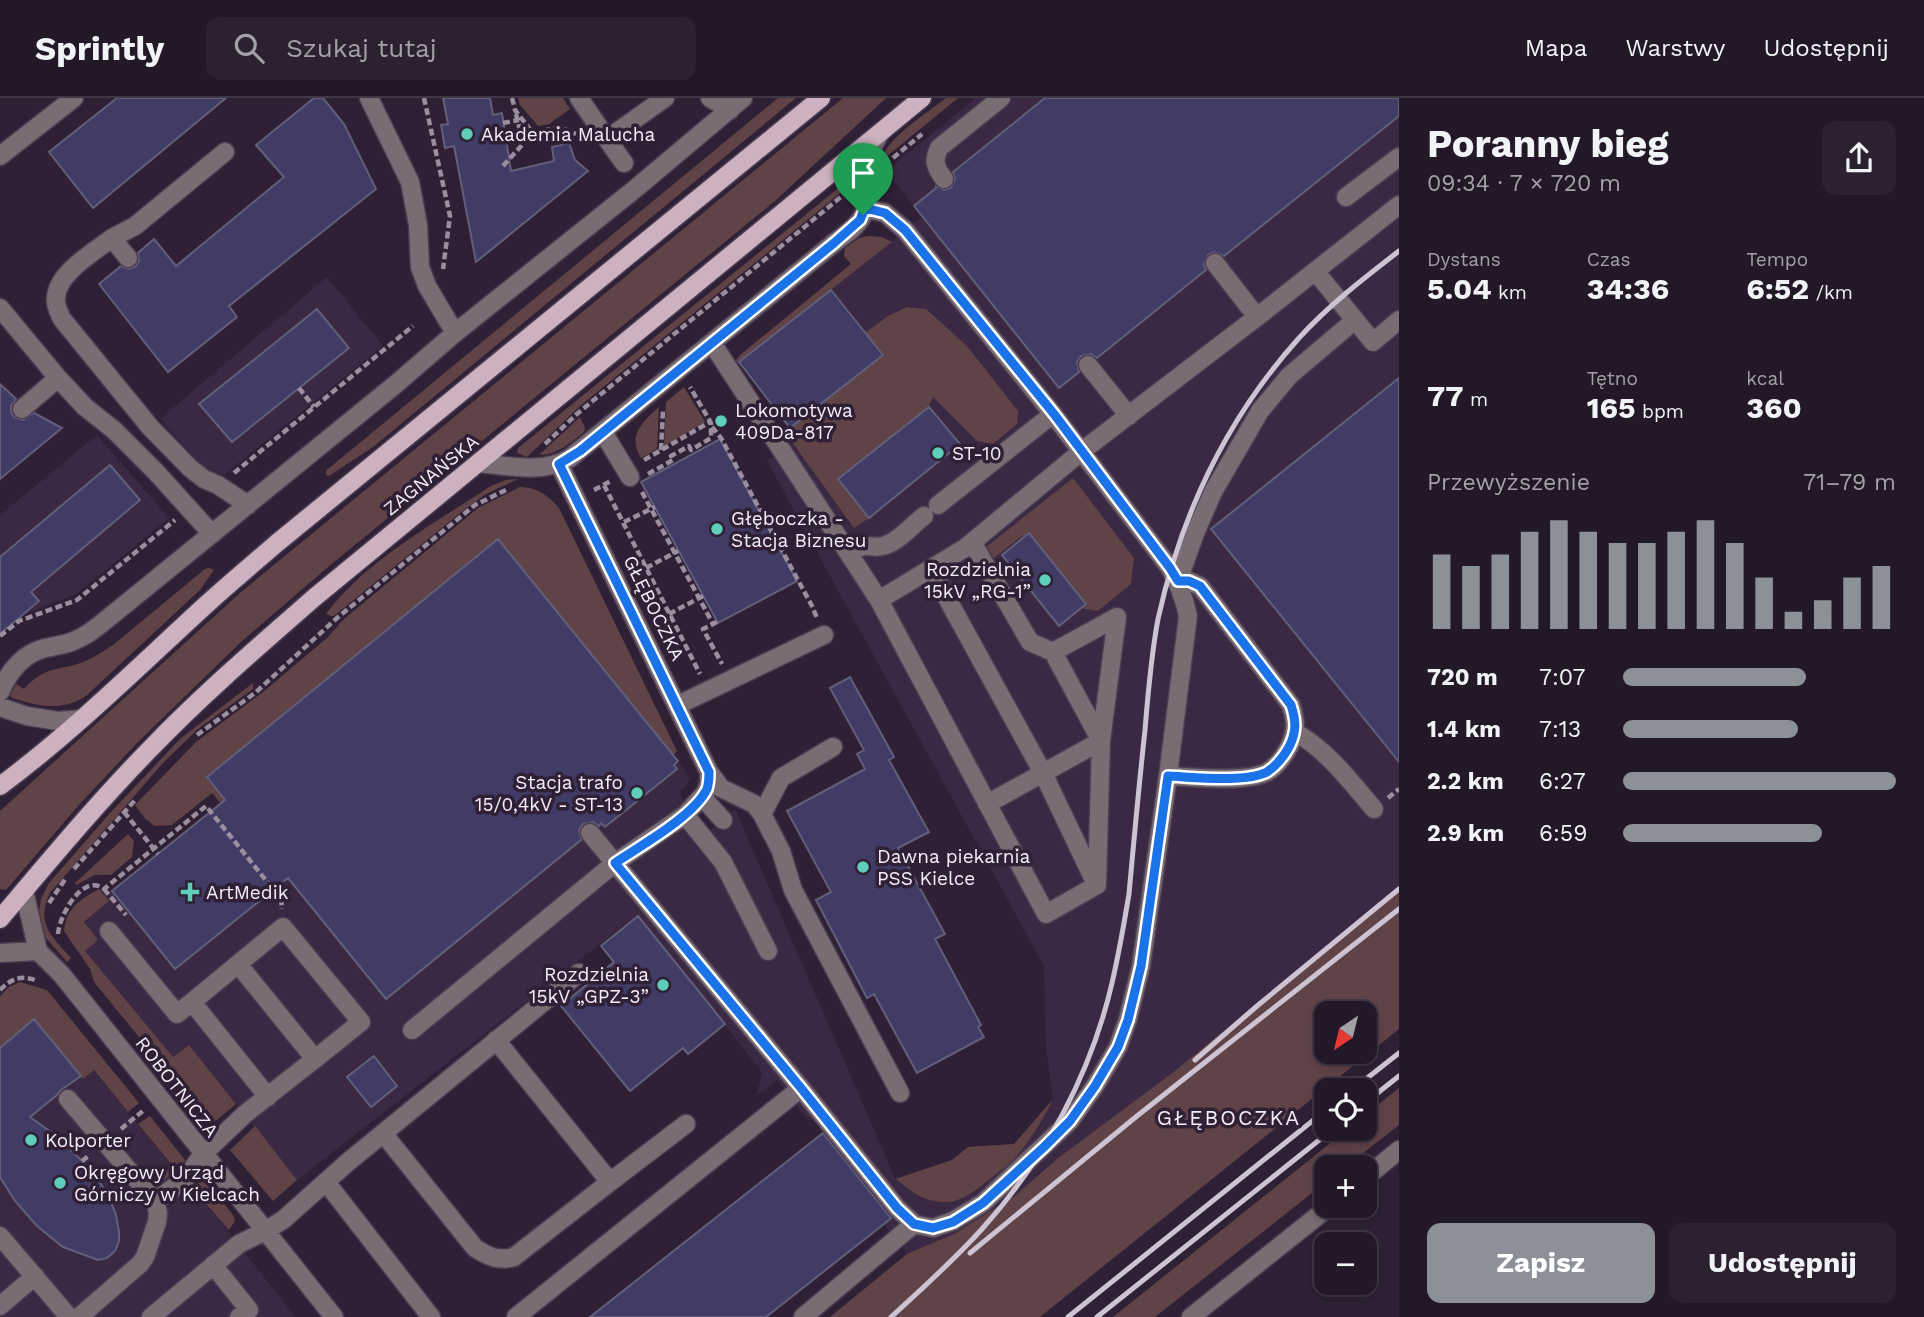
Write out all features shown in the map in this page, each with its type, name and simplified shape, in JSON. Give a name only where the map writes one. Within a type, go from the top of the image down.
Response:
[{"type":"main road","points":[[0,786],[82,719],[211,600],[277,544],[821,98]]},
{"type":"main road","name":"ZAGNAŃSKA","points":[[3,909],[24,891],[151,747],[231,670],[315,597],[922,98]]},
{"type":"street","points":[[0,156],[74,98]]},
{"type":"street","points":[[369,98],[410,181],[418,225],[420,267],[427,286],[455,333]]},
{"type":"street","points":[[579,98],[624,163]]},
{"type":"street","points":[[607,139],[664,98]]},
{"type":"street","points":[[709,98],[737,104]]},
{"type":"street","points":[[944,179],[936,169],[934,158],[939,148],[1001,98]]},
{"type":"street","points":[[0,692],[13,666],[43,648],[72,642],[90,632],[737,104]]},
{"type":"street","points":[[479,463],[538,468],[559,464],[570,458],[851,229],[860,220],[865,208],[870,154],[881,132]]},
{"type":"street","points":[[225,152],[135,226],[112,238],[62,279],[56,298],[62,320],[150,427],[190,468],[248,505]]},
{"type":"street","points":[[1346,197],[1399,158]]},
{"type":"street","points":[[879,600],[972,542],[1082,451],[1399,205]]},
{"type":"street","points":[[590,833],[897,1208],[914,1224],[933,1228],[953,1222],[983,1203],[1070,1121],[1118,1047],[1128,1020],[1141,966],[1168,776],[1188,616],[1178,581],[1054,414],[905,230],[885,213],[865,208]]},
{"type":"street","points":[[112,238],[128,258]]},
{"type":"street","points":[[1215,263],[1257,317]]},
{"type":"street","points":[[1315,271],[1373,342],[1399,320]]},
{"type":"street","points":[[0,308],[85,407],[114,430],[156,472],[212,534]]},
{"type":"street","points":[[1178,581],[1213,492],[1260,411],[1289,376],[1354,320]]},
{"type":"street","points":[[712,343],[879,600],[1046,914],[1097,885]]},
{"type":"street","points":[[1088,365],[1129,416]]},
{"type":"street","points":[[22,409],[58,378]]},
{"type":"street","points":[[849,554],[858,547],[884,546],[892,542],[1054,414]]},
{"type":"street","points":[[603,432],[639,481]]},
{"type":"street","name":"GŁĘBOCZKA","points":[[559,464],[709,772]]},
{"type":"street","points":[[972,542],[1030,642],[1054,652],[1101,741]]},
{"type":"street","points":[[931,569],[1043,773],[1097,885]]},
{"type":"street","points":[[1168,776],[1216,778],[1254,776],[1268,771],[1288,749],[1295,732],[1296,719],[1291,705],[1200,586],[1189,581],[1178,581]]},
{"type":"street","points":[[1054,652],[1117,617],[1101,741],[1097,885]]},
{"type":"street","points":[[678,705],[824,635]]},
{"type":"street","points":[[0,706],[27,716],[58,721],[82,719]]},
{"type":"street","points":[[1295,732],[1312,742],[1340,768],[1374,809]]},
{"type":"street","points":[[987,804],[1101,741]]},
{"type":"street","points":[[762,814],[782,778],[833,747]]},
{"type":"street","points":[[412,1030],[615,863],[685,815],[702,797],[709,783],[709,772]]},
{"type":"street","points":[[709,772],[721,788],[754,804],[762,814],[781,851],[793,890],[900,1093]]},
{"type":"street","points":[[702,797],[723,820]]},
{"type":"street","points":[[685,815],[723,862],[768,951]]},
{"type":"street","points":[[0,953],[38,951],[24,891]]},
{"type":"street","points":[[110,931],[177,1014],[283,927],[361,1022],[245,1114],[203,1154],[185,1179],[155,1201]]},
{"type":"street","name":"ROBOTNICZA","points":[[38,951],[62,975],[334,1317]]},
{"type":"street","points":[[238,964],[315,1059]]},
{"type":"street","points":[[151,1317],[239,1244],[283,1220],[383,1133],[579,973]]},
{"type":"street","points":[[192,1002],[268,1097]]},
{"type":"street","points":[[496,1040],[610,1181]]},
{"type":"street","points":[[516,1317],[801,1088]]},
{"type":"street","points":[[68,1099],[155,1201],[158,1213],[145,1257],[140,1264],[79,1317]]},
{"type":"street","points":[[383,1133],[475,1248],[488,1257],[503,1259],[514,1256],[686,1124]]},
{"type":"street","points":[[1377,1168],[1399,1150]]},
{"type":"street","points":[[326,1182],[430,1317]]},
{"type":"street","points":[[1191,1317],[1315,1218]]},
{"type":"street","points":[[803,1317],[914,1224]]},
{"type":"street","points":[[0,1236],[69,1317]]},
{"type":"street","points":[[213,1265],[249,1310],[239,1317]]},
{"type":"street","points":[[0,1306],[34,1276]]},
{"type":"path","points":[[424,98],[450,216],[443,272]]},
{"type":"path","points":[[512,98],[520,120],[533,133]]},
{"type":"path","points":[[503,123],[520,120]]},
{"type":"path","points":[[520,120],[523,144]]},
{"type":"path","points":[[503,166],[533,133],[560,127],[581,139]]},
{"type":"path","points":[[541,448],[578,413],[850,190]]},
{"type":"path","points":[[228,478],[413,327]]},
{"type":"path","points":[[299,388],[314,407]]},
{"type":"path","points":[[693,392],[721,438],[812,606],[824,635]]},
{"type":"path","points":[[661,451],[663,400]]},
{"type":"path","points":[[644,460],[711,424]]},
{"type":"path","points":[[711,424],[711,438],[691,450],[689,446],[671,456],[673,460],[639,481],[715,623],[703,629],[730,680]]},
{"type":"path","points":[[189,743],[255,693],[337,618],[475,505],[516,485]]},
{"type":"path","points":[[604,485],[695,665]]},
{"type":"path","points":[[624,523],[653,508]]},
{"type":"path","points":[[0,636],[19,621],[77,600],[182,515]]},
{"type":"path","points":[[646,568],[677,552]]},
{"type":"path","points":[[669,614],[701,597]]},
{"type":"path","points":[[48,909],[51,899],[66,878],[138,796]]},
{"type":"path","points":[[54,931],[60,939],[58,929],[62,916],[79,893],[96,885],[104,889],[156,852],[206,806],[281,899],[283,927]]},
{"type":"path","points":[[124,812],[156,852]]},
{"type":"path","points":[[0,990],[16,977],[39,981]]},
{"type":"shaded area","points":[[518,98],[563,98],[570,109],[549,124],[538,126],[520,105]]},
{"type":"shaded area","points":[[778,98],[796,98],[373,447],[329,476],[326,475],[328,469]]},
{"type":"shaded area","points":[[843,98],[886,98],[775,201],[328,567],[241,642],[138,742],[78,806],[6,890],[0,889],[0,811],[241,592]]},
{"type":"shaded area","points":[[946,98],[958,98],[880,162],[898,135]]},
{"type":"shaded area","points":[[976,98],[1399,98],[1399,946],[1339,1001],[1314,1001],[1314,1020],[830,1317],[907,1254],[884,1224],[895,1215],[820,1119],[808,1120],[777,1080],[757,1095],[762,1072],[637,915],[297,1180],[189,1045],[173,1057],[85,951],[84,923],[108,901],[103,894],[112,891],[221,802],[244,831],[248,828],[207,777],[498,539],[678,761],[691,779],[680,792],[684,802],[709,831],[735,809],[895,1178],[952,1160],[968,1147],[1014,1144],[1053,1099],[1046,1048],[1044,966],[767,461],[792,443],[790,428],[739,362],[922,217],[886,171]]},
{"type":"shaded area","points":[[857,173],[860,177],[579,407],[527,457],[517,453],[518,448]]},
{"type":"shaded area","points":[[882,237],[892,242],[737,363],[740,355],[851,264],[844,256],[845,248],[859,238]]},
{"type":"shaded area","points":[[327,277],[383,346],[224,475],[203,467],[160,419]]},
{"type":"shaded area","points":[[907,307],[926,309],[967,346],[1018,411],[1017,424],[993,444],[977,441],[933,397],[929,406],[838,479],[869,518],[854,528],[792,442],[790,428],[865,333],[888,316]]},
{"type":"shaded area","points":[[684,387],[705,422],[664,446],[666,402]]},
{"type":"shaded area","points":[[659,407],[657,449],[641,458],[636,443],[638,430]]},
{"type":"shaded area","points":[[580,417],[584,432],[557,451],[539,455]]},
{"type":"shaded area","points":[[97,435],[169,518],[76,594],[23,615],[0,634],[0,515]]},
{"type":"shaded area","points":[[1073,478],[1134,558],[1131,584],[1098,611],[1081,608],[1023,535],[994,558],[985,548]]},
{"type":"shaded area","points":[[518,479],[486,494],[464,510],[334,616],[326,614],[361,576],[402,544],[491,486]]},
{"type":"shaded area","points":[[520,487],[542,493],[559,508],[677,751],[673,755],[498,540],[207,777],[248,829],[244,831],[212,793],[172,825],[154,826],[147,821],[135,805],[196,742],[263,692],[328,637],[344,619],[478,508]]},
{"type":"shaded area","points":[[209,568],[214,570],[200,590],[86,696],[68,704],[49,706],[22,701],[10,695],[16,684],[24,689],[45,673],[87,660],[113,645]]},
{"type":"shaded area","points":[[253,683],[253,689],[198,729],[163,763],[50,893],[44,913],[45,921],[52,936],[71,958],[67,962],[45,937],[38,917],[41,899],[49,883],[181,738]]},
{"type":"shaded area","points":[[128,834],[134,841],[132,857],[111,875],[95,875],[76,885],[75,883]]},
{"type":"shaded area","points":[[1399,886],[1399,1029],[1377,1047],[1377,1001],[1314,1001],[1314,1064],[1355,1064],[1338,1078],[1314,1078],[1314,1097],[1040,1317],[830,1317],[907,1254],[954,1234],[1016,1195],[1057,1159],[1175,1071]]},
{"type":"shaded area","points":[[99,889],[109,901],[84,922],[98,940],[85,951],[173,1057],[189,1045],[236,1104],[217,1120],[209,1123],[94,982],[90,969],[64,931],[65,923],[75,906]]},
{"type":"shaded area","points":[[20,982],[47,990],[139,1103],[128,1112],[94,1070],[83,1079],[34,1019],[0,1048],[0,996],[9,987]]},
{"type":"shaded area","points":[[93,1070],[173,1167],[158,1178],[166,1179],[177,1171],[218,1218],[295,1317],[0,1317],[0,1177],[15,1201],[37,1226],[63,1247],[98,1260],[107,1258],[115,1251],[119,1241],[116,1215],[103,1187],[68,1146],[29,1118],[81,1076],[83,1079]]},
{"type":"shaded area","points":[[1399,1088],[1399,1125],[1360,1155],[1316,1155],[1333,1141],[1377,1141],[1377,1105]]},
{"type":"shaded area","points":[[1053,1099],[1035,1132],[1018,1155],[963,1198],[948,1202],[933,1201],[913,1192],[896,1179],[952,1160],[968,1147],[1014,1144]]},
{"type":"shaded area","points":[[150,1116],[185,1160],[183,1166],[164,1180],[157,1178],[173,1166],[138,1124]]},
{"type":"shaded area","points":[[255,1126],[297,1180],[273,1201],[230,1150]]},
{"type":"shaded area","points":[[1314,1156],[1314,1191],[1155,1317],[1113,1317]]},
{"type":"shaded area","points":[[201,1181],[209,1185],[233,1215],[235,1221],[229,1230],[192,1188]]},
{"type":"building","points":[[117,98],[226,98],[93,208],[49,152]]},
{"type":"building","points":[[314,98],[323,98],[344,124],[376,189],[229,306],[237,317],[168,372],[99,284],[121,266],[129,269],[135,267],[139,261],[138,253],[154,239],[176,266],[284,177],[256,145]]},
{"type":"building","points":[[443,98],[490,98],[493,115],[502,113],[511,171],[554,161],[552,147],[569,143],[575,160],[588,171],[476,262],[454,146],[445,148],[441,125],[448,124]]},
{"type":"building","points":[[1045,98],[1399,98],[1399,116],[1224,256],[1214,252],[1208,255],[1204,264],[1206,270],[1097,358],[1091,354],[1081,356],[1077,362],[1079,372],[1059,388],[914,206],[936,186],[944,190],[951,188],[955,179],[953,172]]},
{"type":"building","points":[[831,290],[883,355],[790,428],[739,362]]},
{"type":"building","points":[[317,309],[349,348],[232,442],[199,404]]},
{"type":"building","points":[[1399,378],[1399,762],[1211,529]]},
{"type":"building","points":[[0,384],[16,399],[11,406],[14,417],[23,420],[34,413],[62,428],[0,479]]},
{"type":"building","points":[[929,407],[960,444],[869,518],[838,479]]},
{"type":"building","name":"Głęboczka - Stacja Biznesu","points":[[720,439],[797,581],[718,623],[641,482]]},
{"type":"building","points":[[110,465],[140,500],[31,592],[39,601],[0,634],[0,557]]},
{"type":"building","name":"Rozdzielnia 15kV „RG-1”","points":[[1029,533],[1086,604],[1059,626],[1002,555]]},
{"type":"building","points":[[498,539],[678,761],[674,765],[677,769],[605,827],[601,823],[599,826],[593,822],[583,824],[579,830],[581,840],[386,999],[288,878],[175,969],[112,891],[225,800],[207,777]]},
{"type":"building","name":"Dawna piekarnia PSS Kielce","points":[[850,677],[894,757],[889,760],[929,832],[898,848],[945,934],[935,939],[981,1025],[978,1027],[984,1037],[917,1073],[874,994],[867,998],[816,900],[831,892],[787,811],[865,769],[857,754],[864,750],[830,688]]},
{"type":"building","points":[[638,916],[725,1024],[688,1054],[683,1048],[630,1091],[561,1006],[614,962],[601,946]]},
{"type":"building","name":"Kolporter","points":[[34,1019],[81,1076],[30,1117],[55,1135],[83,1162],[103,1187],[116,1215],[119,1231],[115,1251],[107,1258],[98,1260],[63,1247],[37,1226],[15,1201],[0,1177],[0,1048]]},
{"type":"building","points":[[374,1056],[397,1086],[371,1107],[347,1077]]},
{"type":"building","points":[[823,1133],[891,1218],[884,1224],[766,1317],[590,1317]]},
{"type":"railway","points":[[891,1317],[960,1252],[1005,1202],[1026,1174],[1063,1114],[1092,1050],[1112,983],[1129,894],[1150,674],[1158,619],[1180,542],[1210,470],[1250,401],[1299,338],[1335,303],[1399,251]]},
{"type":"railway","points":[[1195,1060],[1399,889]]},
{"type":"railway","points":[[970,1253],[1137,1116],[1399,909]]},
{"type":"railway","points":[[1367,1078],[1399,1053]]},
{"type":"railway","points":[[1377,1093],[1399,1076]]},
{"type":"railway","points":[[1068,1317],[1314,1120]]},
{"type":"railway","points":[[1097,1317],[1318,1141]]},
{"type":"place","name":"Akademia Malucha","points":[[467,134]]},
{"type":"place","name":"Lokomotywa 409Da-817","points":[[721,421]]},
{"type":"place","name":"ST-10","points":[[938,453]]},
{"type":"place","name":"Głęboczka - Stacja Biznesu","points":[[717,529]]},
{"type":"place","name":"Rozdzielnia 15kV „RG-1”","points":[[1045,580]]},
{"type":"place","name":"Stacja trafo 15/0,4kV - ST-13","points":[[637,793]]},
{"type":"place","name":"Dawna piekarnia PSS Kielce","points":[[863,867]]},
{"type":"place","name":"ArtMedik","points":[[190,892]]},
{"type":"place","name":"Rozdzielnia 15kV „GPZ-3”","points":[[663,985]]},
{"type":"place","name":"Kolporter","points":[[31,1140]]},
{"type":"place","name":"Okręgowy Urząd Górniczy w Kielcach","points":[[60,1183]]},
{"type":"district","name":"GŁĘBOCZKA","points":[[1229,1117]]},
{"type":"route","points":[[865,208],[885,213],[905,230],[1096,468],[1178,581],[1189,581],[1200,586],[1291,705],[1296,719],[1295,732],[1288,749],[1268,771],[1254,776],[1216,778],[1168,776],[1141,966],[1128,1020],[1118,1047],[1070,1121],[1044,1147],[983,1203],[953,1222],[933,1228],[914,1224],[897,1208],[615,863],[685,815],[706,792],[709,772],[559,464],[580,451],[856,225],[863,215],[865,208]]}]
